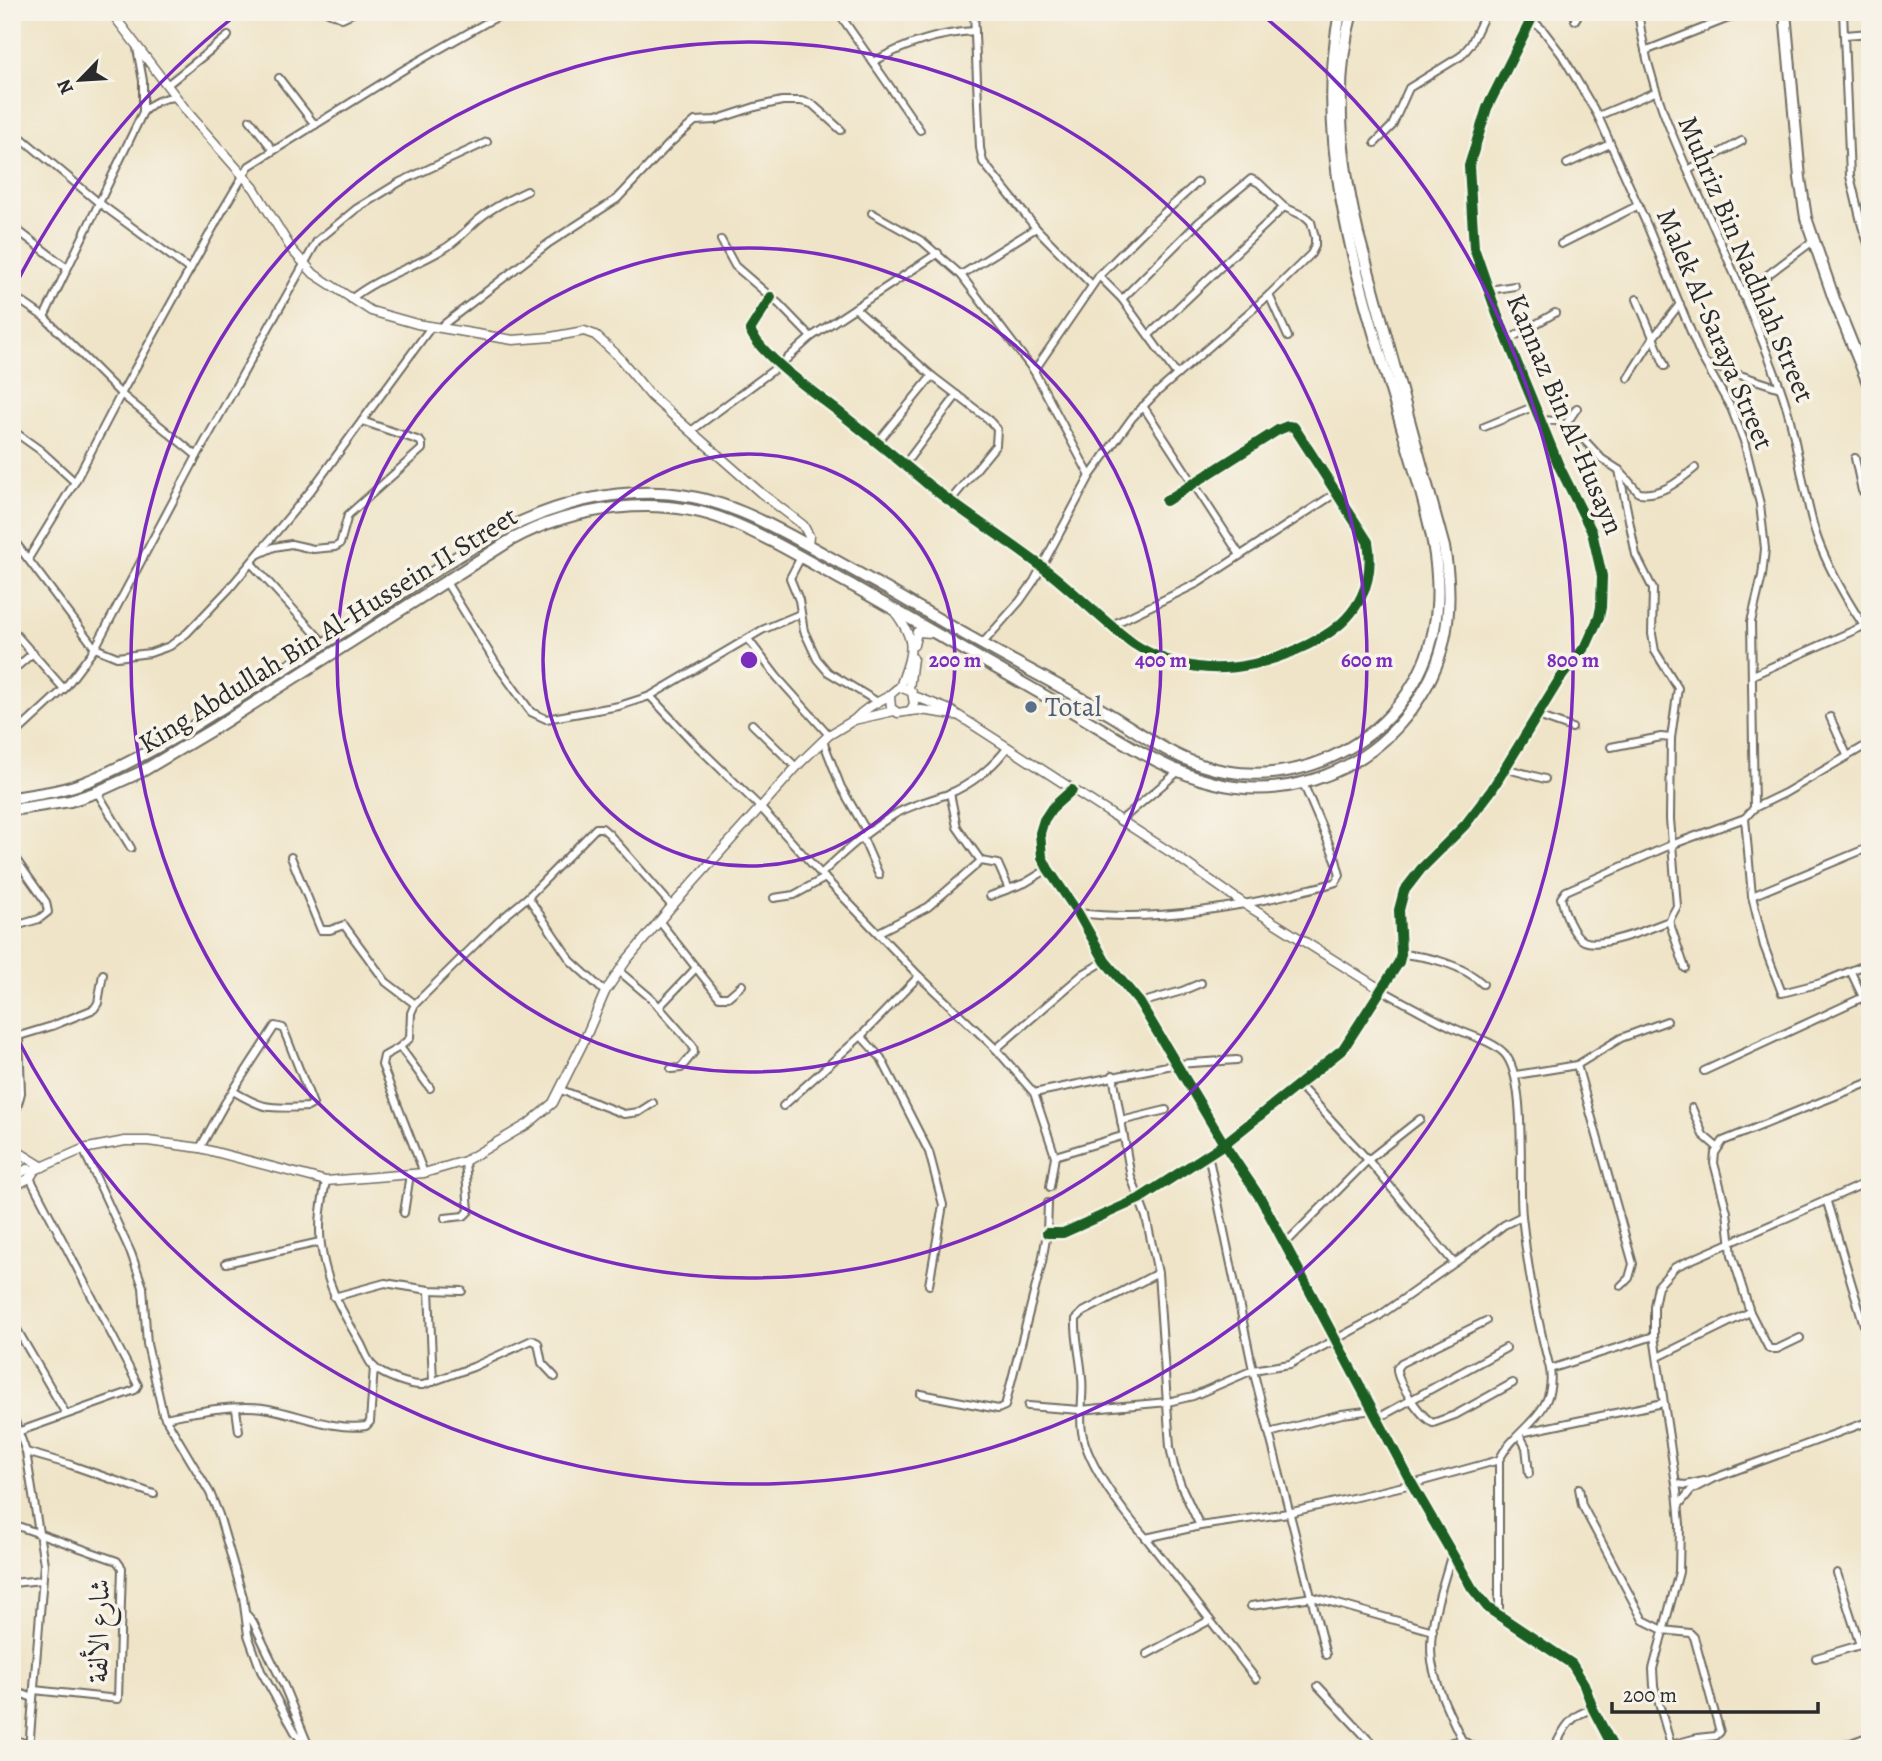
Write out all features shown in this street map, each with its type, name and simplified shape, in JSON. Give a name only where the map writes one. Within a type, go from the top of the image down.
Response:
[{"type":"main road","name":"King Abdullah Bin Al-Hussein II Street","points":[[12,798],[50,793],[87,782],[177,736],[510,526],[574,501],[656,492],[704,498],[729,505],[808,545],[1185,759],[1205,766],[1245,773],[1280,772],[1321,763],[1357,745],[1385,722],[1419,674],[1433,636],[1438,583],[1436,558],[1418,483],[1342,212],[1332,134],[1331,103],[1332,65],[1340,12]]},
{"type":"main road","name":"King Abdullah Bin Al-Hussein II Street","points":[[12,810],[46,806],[97,792],[141,772],[529,531],[581,513],[656,507],[727,520],[802,557],[1179,771],[1216,784],[1273,788],[1303,783],[1332,773],[1360,758],[1404,719],[1434,674],[1444,643],[1449,608],[1449,581],[1444,547],[1361,246],[1348,184],[1341,92],[1352,12]]},
{"type":"main road","points":[[1785,12],[1802,198],[1813,241],[1867,374],[1870,388]]},
{"type":"main road","points":[[290,664],[290,673],[298,675]]},
{"type":"main road","points":[[1013,676],[1021,671],[1020,665]]},
{"type":"main road","points":[[267,680],[273,683],[273,691]]},
{"type":"street","points":[[111,12],[176,97],[243,175],[303,264],[314,275],[379,314],[435,327],[513,340],[584,331],[595,335],[617,355],[651,396],[761,493],[803,526],[809,536],[808,545]]},
{"type":"street","points":[[328,12],[342,18],[355,12]]},
{"type":"street","points":[[28,559],[75,482],[121,394],[249,166],[408,67],[489,20],[508,12]]},
{"type":"street","points":[[838,12],[920,130]]},
{"type":"street","points":[[974,12],[981,158],[1036,229],[1092,285]]},
{"type":"street","points":[[1375,143],[1392,126],[1406,90],[1461,56],[1471,44],[1486,12]]},
{"type":"street","points":[[1575,19],[1580,12]]},
{"type":"street","name":"Muhriz Bin Nadhlah Street","points":[[1638,12],[1655,92],[1781,388],[1796,440],[1816,533],[1830,566],[1870,634]]},
{"type":"street","points":[[1645,51],[1744,12]]},
{"type":"street","points":[[1843,12],[1850,176],[1861,226],[1870,248]]},
{"type":"street","name":"Malek Al-Saraya Street","points":[[1533,16],[1562,55],[1598,116],[1706,364],[1738,425],[1760,504],[1765,549],[1762,576],[1751,622],[1754,808]]},
{"type":"street","name":"Kannaz Bin Al-Husayn","points":[[1401,954],[1398,923],[1404,891],[1421,869],[1465,825],[1491,791],[1559,680],[1587,644],[1601,607],[1602,576],[1592,532],[1559,466],[1474,248],[1469,166],[1488,108],[1533,16]]},
{"type":"street","points":[[873,62],[888,53],[933,37],[975,32]]},
{"type":"street","points":[[1845,35],[1870,33]]},
{"type":"street","points":[[167,85],[228,36]]},
{"type":"street","points":[[137,48],[143,81],[143,112]]},
{"type":"street","points":[[279,78],[315,125]]},
{"type":"street","points":[[1598,116],[1655,92]]},
{"type":"street","points":[[44,317],[143,112],[164,98],[176,97]]},
{"type":"street","points":[[12,539],[95,648],[108,655],[125,656],[150,653],[180,640],[229,589],[312,489],[435,327],[549,243],[617,199],[669,144],[695,121],[715,120],[782,101],[801,101],[812,104],[841,130]]},
{"type":"street","points":[[250,120],[273,150]]},
{"type":"street","points":[[12,130],[98,202],[190,270]]},
{"type":"street","points":[[1688,170],[1742,141]]},
{"type":"street","points":[[12,737],[64,689],[95,648],[197,456],[317,241],[356,209],[415,174],[487,142]]},
{"type":"street","points":[[1567,164],[1611,144]]},
{"type":"street","points":[[982,644],[1020,601],[1090,476],[1124,428],[1143,406],[1305,261],[1315,246],[1314,230],[1306,217],[1284,207],[1259,183],[1249,180],[1189,231],[1122,299]]},
{"type":"street","points":[[1034,371],[1099,276],[1198,182]]},
{"type":"street","points":[[351,299],[373,283],[449,246],[481,217],[503,202],[527,191]]},
{"type":"street","points":[[1560,244],[1639,205]]},
{"type":"street","points":[[1149,335],[1284,207]]},
{"type":"street","points":[[872,212],[906,230],[939,253],[961,275],[1034,371],[1090,476]]},
{"type":"street","points":[[12,226],[67,268]]},
{"type":"street","points":[[961,275],[1036,229]]},
{"type":"street","points":[[721,240],[735,266],[811,337]]},
{"type":"street","points":[[1742,294],[1813,241]]},
{"type":"street","points":[[691,431],[780,365],[811,337],[939,253]]},
{"type":"street","points":[[1099,276],[1122,299],[1177,375]]},
{"type":"street","points":[[1489,290],[1515,286]]},
{"type":"street","points":[[12,295],[44,317],[121,394],[197,456]]},
{"type":"street","points":[[1269,295],[1288,337]]},
{"type":"street","points":[[771,297],[750,330],[753,337],[780,365],[1041,567],[1134,644],[1152,654],[1178,663],[1209,668],[1243,667],[1260,663],[1323,636],[1340,624],[1356,607],[1369,578],[1368,542],[1297,431],[1291,426],[1278,430],[1192,482],[1166,501]]},
{"type":"street","points":[[1637,299],[1665,366]]},
{"type":"street","points":[[1628,378],[1653,338],[1680,304]]},
{"type":"street","points":[[855,308],[932,376],[993,423],[998,436],[996,445],[951,500]]},
{"type":"street","points":[[1508,340],[1555,313]]},
{"type":"street","points":[[1706,364],[1781,388]]},
{"type":"street","points":[[878,442],[932,376]]},
{"type":"street","points":[[905,464],[957,395]]},
{"type":"street","points":[[1143,406],[1240,555]]},
{"type":"street","points":[[1484,427],[1535,406]]},
{"type":"street","points":[[1566,424],[1577,408]]},
{"type":"street","points":[[1541,420],[1550,419],[1566,424],[1587,441],[1602,459],[1619,470],[1639,493],[1652,494],[1662,491],[1695,468]]},
{"type":"street","points":[[257,554],[291,544],[313,549],[340,544],[348,515],[422,449],[420,441],[362,421]]},
{"type":"street","points":[[12,430],[40,450],[75,482]]},
{"type":"street","points":[[1855,458],[1862,491],[1870,496]]},
{"type":"street","points":[[1619,470],[1636,555],[1653,589],[1655,651],[1678,688],[1671,738],[1671,845],[1677,906],[1669,920],[1606,941],[1590,942],[1577,936],[1561,898],[1563,894],[1671,845],[1745,818],[1754,808],[1870,743]]},
{"type":"street","points":[[1112,625],[1198,583],[1336,493]]},
{"type":"street","points":[[802,557],[790,578],[798,596],[804,631],[822,666],[876,701]]},
{"type":"street","points":[[251,563],[324,643]]},
{"type":"street","points":[[446,582],[497,665],[531,712],[538,718],[545,719],[619,706],[650,696],[762,630],[800,614]]},
{"type":"street","points":[[893,609],[907,628],[912,653]]},
{"type":"street","points":[[1753,675],[1864,626]]},
{"type":"street","points":[[12,630],[64,689]]},
{"type":"street","points":[[910,711],[914,705],[908,691],[914,636],[917,632],[938,633]]},
{"type":"street","points":[[748,639],[826,738],[836,777],[864,834],[879,875]]},
{"type":"street","points":[[12,671],[33,653]]},
{"type":"street","points":[[12,1178],[83,1149],[124,1141],[148,1141],[200,1148],[326,1181],[424,1172],[465,1161],[528,1124],[553,1103],[605,992],[620,971],[672,906],[796,767],[826,738],[854,720],[876,701],[890,696],[895,689],[908,691],[943,706],[1008,747],[1243,903],[1380,989],[1422,1013],[1499,1049],[1506,1056],[1516,1075],[1521,1135],[1522,1216],[1537,1317],[1552,1385],[1549,1397],[1499,1460],[1499,1616]]},
{"type":"street","points":[[650,696],[693,743],[760,807],[919,976],[996,1049],[1034,1093],[1055,1156],[1050,1187]]},
{"type":"street","points":[[890,696],[894,711]]},
{"type":"street","points":[[854,720],[894,711],[902,713],[921,710],[956,715]]},
{"type":"street","points":[[1538,716],[1572,727]]},
{"type":"street","points":[[1830,718],[1847,755]]},
{"type":"street","points":[[752,723],[796,767]]},
{"type":"street","points":[[1611,747],[1661,737],[1671,738]]},
{"type":"street","points":[[774,898],[794,895],[823,876],[864,834],[914,805],[950,793],[979,775],[1000,758],[1008,747]]},
{"type":"street","points":[[1504,768],[1545,779]]},
{"type":"street","points":[[1120,821],[1179,771]]},
{"type":"street","points":[[1078,913],[1131,916],[1243,903],[1330,884],[1339,879],[1336,860],[1303,783]]},
{"type":"street","points":[[1072,790],[1052,808],[1040,833],[1040,849],[1048,869],[1078,913],[1105,961],[1140,1003],[1224,1144],[1261,1199],[1451,1556],[1482,1603],[1572,1664],[1614,1749]]},
{"type":"street","points":[[97,792],[131,848]]},
{"type":"street","points":[[950,793],[957,827],[981,861],[998,864],[1009,889]]},
{"type":"street","points":[[1745,818],[1752,897],[1764,946],[1782,993],[1851,972],[1870,963]]},
{"type":"street","points":[[424,1172],[382,1065],[384,1056],[410,1038],[411,1013],[415,1004],[596,828],[602,828],[672,906]]},
{"type":"street","points":[[1752,897],[1870,847]]},
{"type":"street","points":[[12,854],[46,902],[48,912],[39,919],[12,927]]},
{"type":"street","points":[[291,857],[321,930],[344,925],[386,982],[415,1004]]},
{"type":"street","points":[[879,932],[928,907],[981,861]]},
{"type":"street","points":[[12,867],[20,864]]},
{"type":"street","points":[[990,896],[1025,883],[1048,869]]},
{"type":"street","points":[[528,897],[571,961],[605,992]]},
{"type":"street","points":[[1669,920],[1685,968]]},
{"type":"street","points":[[660,922],[721,998],[728,997],[742,985]]},
{"type":"street","points":[[1047,1233],[1063,1233],[1139,1199],[1224,1144],[1299,1085],[1346,1045],[1396,968],[1401,954],[1417,955],[1447,964],[1473,975],[1483,984]]},
{"type":"street","points":[[996,1049],[1083,974],[1105,961]]},
{"type":"street","points":[[659,1007],[696,968]]},
{"type":"street","points":[[620,971],[659,1007],[694,1049],[681,1068],[671,1069]]},
{"type":"street","points":[[1851,972],[1866,996],[1870,1012]]},
{"type":"street","points":[[12,1126],[21,1093],[19,1036],[94,1009],[98,1003],[103,974]]},
{"type":"street","points":[[783,1106],[861,1036],[919,976]]},
{"type":"street","points":[[1140,1003],[1200,983]]},
{"type":"street","points":[[1704,1071],[1866,996]]},
{"type":"street","points":[[1516,1075],[1577,1065],[1621,1038],[1667,1021]]},
{"type":"street","points":[[200,1148],[233,1091],[275,1026],[282,1028],[313,1104],[309,1107],[265,1108],[233,1091]]},
{"type":"street","points":[[861,1036],[881,1058],[929,1152],[943,1205],[929,1285]]},
{"type":"street","points":[[400,1047],[430,1088]]},
{"type":"street","points":[[1034,1093],[1177,1064],[1237,1060]]},
{"type":"street","points":[[1577,1065],[1633,1264],[1629,1278],[1621,1286]]},
{"type":"street","points":[[1113,1075],[1122,1136],[1146,1217],[1158,1273],[1170,1447],[1174,1466],[1199,1526]]},
{"type":"street","points":[[1800,1338],[1777,1349],[1769,1349],[1751,1312],[1741,1288],[1730,1242],[1727,1212],[1714,1163],[1717,1147],[1723,1141],[1870,1082]]},
{"type":"street","points":[[1299,1085],[1368,1160],[1454,1264]]},
{"type":"street","points":[[561,1090],[624,1114],[639,1112],[653,1103]]},
{"type":"street","points":[[1692,1108],[1703,1135],[1717,1147]]},
{"type":"street","points":[[1121,1121],[1166,1110]]},
{"type":"street","points":[[1285,1244],[1368,1160],[1420,1119]]},
{"type":"street","points":[[1055,1156],[1122,1136]]},
{"type":"street","points":[[12,1148],[34,1171],[138,1385],[135,1390],[12,1434]]},
{"type":"street","points":[[83,1149],[131,1253],[143,1286],[147,1344],[165,1418],[219,1515],[237,1573],[248,1635],[261,1671],[295,1732],[309,1749]]},
{"type":"street","points":[[1208,1154],[1253,1370],[1326,1655]]},
{"type":"street","points":[[445,1218],[464,1216],[469,1211],[465,1161]]},
{"type":"street","points":[[12,1187],[34,1171]]},
{"type":"street","points":[[404,1213],[410,1174]]},
{"type":"street","points":[[165,1418],[186,1413],[259,1407],[343,1426],[366,1426],[370,1422],[374,1367],[334,1297],[326,1275],[320,1242],[321,1204],[326,1181]]},
{"type":"street","points":[[1579,1488],[1582,1504],[1643,1620],[1663,1630],[1693,1635],[1720,1728],[1716,1736],[1697,1738],[1671,1747],[1653,1680],[1655,1659],[1663,1630],[1679,1572],[1677,1488],[1654,1336],[1657,1290],[1662,1280],[1675,1267],[1870,1181]]},
{"type":"street","points":[[1827,1202],[1870,1345]]},
{"type":"street","points":[[921,1394],[998,1409],[1005,1406],[1027,1326],[1047,1233],[1048,1203]]},
{"type":"street","points":[[1028,1406],[1080,1410],[1168,1402],[1194,1396],[1253,1370],[1290,1364],[1379,1316],[1454,1264],[1504,1225],[1522,1216]]},
{"type":"street","points":[[226,1264],[320,1242]]},
{"type":"street","points":[[1158,1273],[1083,1312],[1076,1319],[1083,1392],[1080,1410],[1082,1434],[1090,1453],[1124,1509],[1256,1679]]},
{"type":"street","points":[[334,1297],[385,1283],[429,1290],[462,1291]]},
{"type":"street","points":[[429,1290],[433,1382]]},
{"type":"street","points":[[1658,1357],[1751,1312]]},
{"type":"street","points":[[12,1321],[66,1414]]},
{"type":"street","points":[[1486,1321],[1398,1365],[1396,1374],[1426,1419],[1433,1423],[1455,1415],[1513,1383]]},
{"type":"street","points":[[1550,1369],[1654,1336]]},
{"type":"street","points":[[374,1367],[416,1386],[473,1367],[532,1340],[538,1343],[545,1367],[555,1377]]},
{"type":"street","points":[[1378,1418],[1506,1348]]},
{"type":"street","points":[[1522,1434],[1663,1403]]},
{"type":"street","points":[[236,1409],[239,1431]]},
{"type":"street","points":[[1269,1433],[1342,1414],[1374,1410]]},
{"type":"street","points":[[12,1413],[26,1452],[44,1564],[29,1747]]},
{"type":"street","points":[[1677,1488],[1712,1479],[1870,1421]]},
{"type":"street","points":[[1522,1434],[1529,1474]]},
{"type":"street","points":[[26,1452],[154,1494]]},
{"type":"street","points":[[1146,1538],[1199,1526],[1289,1513],[1499,1460]]},
{"type":"street","points":[[1678,1506],[1691,1490],[1712,1479]]},
{"type":"street","points":[[12,1524],[41,1535]]},
{"type":"street","name":"شارع الألفة","points":[[34,1690],[116,1700],[120,1694],[123,1587],[121,1563],[41,1535]]},
{"type":"street","points":[[1451,1556],[1443,1578],[1433,1631],[1432,1653],[1434,1671],[1454,1726],[1466,1749]]},
{"type":"street","points":[[1837,1573],[1860,1645]]},
{"type":"street","points":[[12,1584],[42,1580]]},
{"type":"street","points":[[1251,1606],[1313,1597],[1433,1631]]},
{"type":"street","points":[[246,1613],[284,1686],[309,1749]]},
{"type":"street","points":[[1147,1654],[1210,1620]]},
{"type":"street","points":[[1816,1658],[1870,1642]]},
{"type":"street","points":[[1318,1686],[1376,1748]]},
{"type":"street","points":[[12,1690],[33,1698]]},
{"type":"street","points":[[1554,1749],[1570,1721],[1584,1711],[1593,1709]]},
{"type":"street","points":[[1834,1749],[1870,1736]]},
{"type":"street","points":[[12,1738],[38,1749]]},
{"type":"street","points":[[1439,1749],[1462,1740],[1476,1749]]},
{"type":"cycle path","points":[[1047,1233],[1063,1233],[1139,1199],[1224,1144],[1343,1049],[1399,962],[1399,910],[1404,891],[1421,869],[1465,825],[1491,791],[1559,680],[1587,644],[1599,617],[1602,576],[1592,532],[1559,466],[1497,314],[1474,248],[1469,166],[1487,108],[1535,12]]},
{"type":"cycle path","points":[[771,297],[750,330],[777,363],[939,493],[1041,566],[1122,635],[1144,650],[1167,660],[1197,667],[1253,664],[1290,653],[1324,636],[1347,618],[1362,596],[1369,570],[1368,542],[1294,427],[1278,430],[1166,501]]},
{"type":"cycle path","points":[[1072,790],[1052,808],[1040,833],[1042,857],[1048,869],[1078,913],[1105,961],[1140,1003],[1224,1144],[1261,1199],[1412,1484],[1472,1588],[1488,1608],[1572,1664],[1614,1749]]},
{"type":"place","name":"Total","points":[[1031,707]]}]
